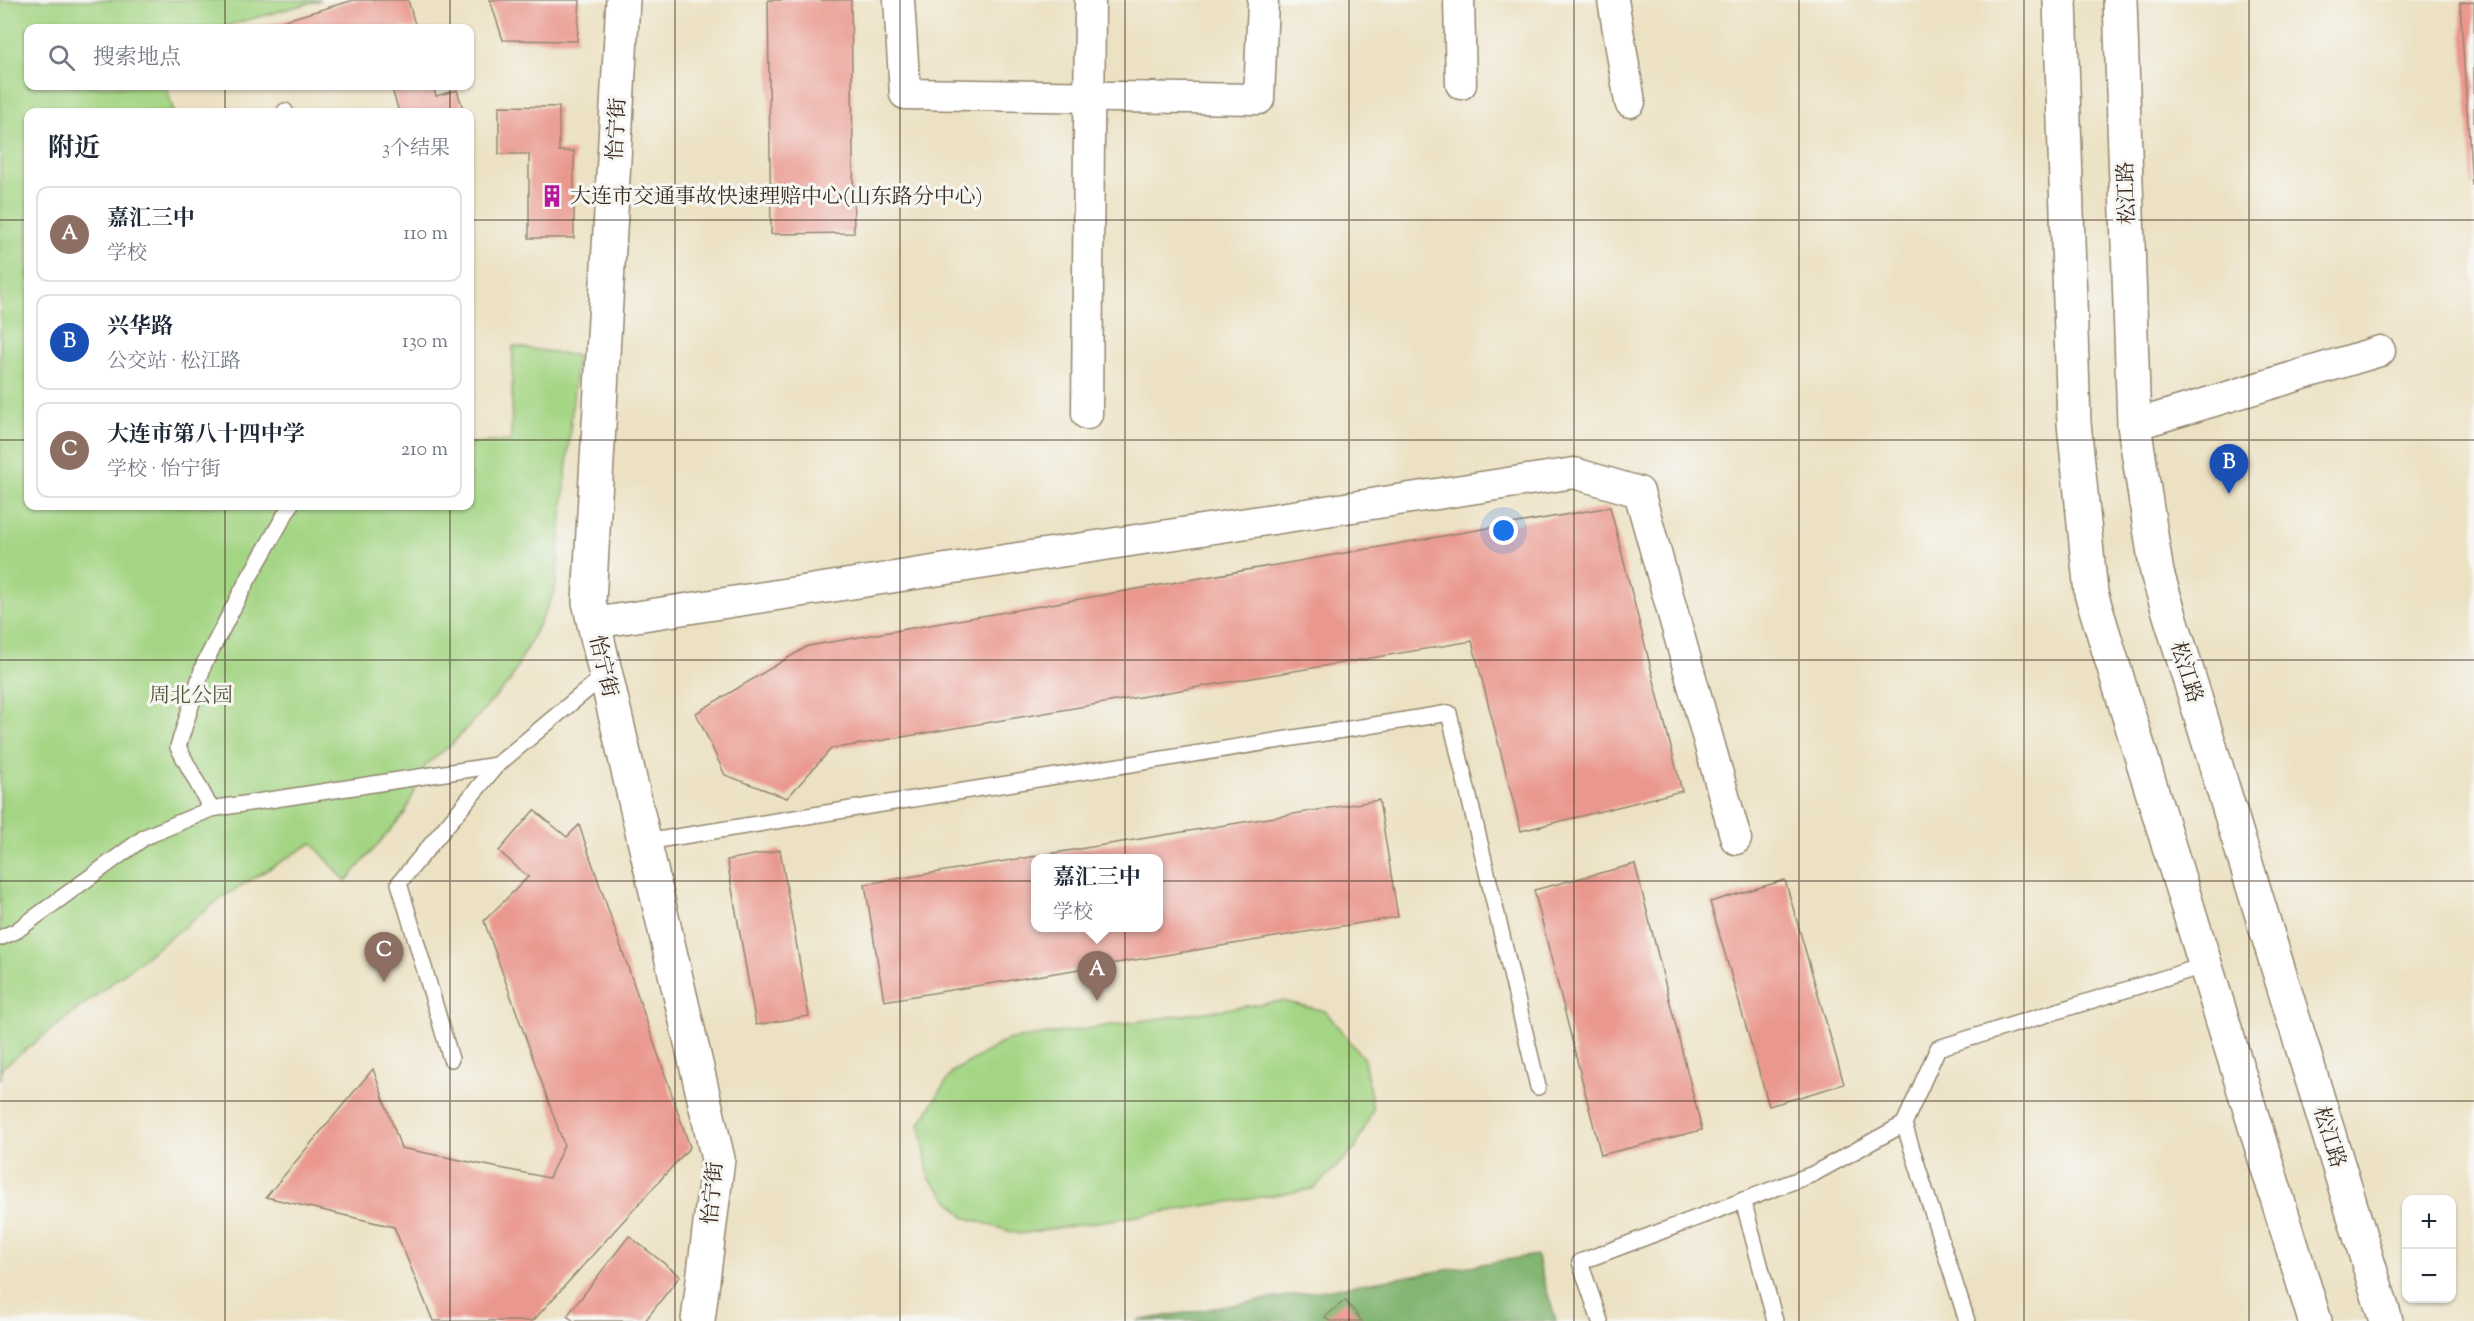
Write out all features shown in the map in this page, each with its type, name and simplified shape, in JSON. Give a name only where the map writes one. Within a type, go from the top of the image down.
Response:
[{"type":"main road","name":"怡宁街","points":[[623,0],[589,602],[718,1159],[698,1321]]},
{"type":"main road","points":[[2060,0],[2074,423],[2091,593],[2316,1321]]},
{"type":"main road","name":"松江路","points":[[2120,0],[2134,425],[2157,573],[2386,1321]]},
{"type":"street","points":[[899,0],[905,94],[1259,99],[1263,0]]},
{"type":"street","points":[[1087,414],[1090,0]]},
{"type":"street","points":[[1460,0],[1461,84]]},
{"type":"street","points":[[1614,0],[1630,102]]},
{"type":"street","points":[[2134,425],[2380,351]]},
{"type":"street","points":[[594,623],[1574,473],[1639,492],[1736,839]]},
{"type":"lane","points":[[211,809],[178,747],[204,664],[288,510]]},
{"type":"lane","points":[[451,1059],[399,883],[497,765],[606,674]]},
{"type":"lane","points":[[645,842],[1449,713],[1538,1088]]},
{"type":"lane","points":[[0,938],[16,931],[145,837],[211,809],[497,765]]},
{"type":"lane","points":[[1600,1321],[1580,1262],[1813,1174],[1904,1124],[1938,1048],[2206,965]]},
{"type":"lane","points":[[1904,1124],[1967,1321]]},
{"type":"lane","points":[[1743,1200],[1775,1321]]},
{"type":"green space","name":"周北公园","points":[[0,0],[321,0],[233,24],[24,24],[24,90],[167,90],[173,108],[24,108],[24,510],[474,510],[474,443],[511,441],[513,346],[577,356],[555,592],[510,681],[452,744],[426,765],[405,813],[346,881],[312,843],[224,896],[2,1068],[0,1080]]},
{"type":"green space","points":[[1282,1001],[1325,1011],[1364,1059],[1373,1109],[1355,1149],[1313,1189],[1019,1234],[964,1217],[929,1178],[920,1124],[952,1072],[1007,1040]]},
{"type":"green space","points":[[1536,1255],[1556,1321],[1136,1321]]},
{"type":"building","points":[[354,0],[408,0],[415,24],[272,24]]},
{"type":"building","points":[[490,0],[580,0],[577,41],[503,40]]},
{"type":"building","points":[[768,0],[851,0],[854,233],[771,234]]},
{"type":"building","points":[[2474,2],[2474,185],[2472,185],[2460,3]]},
{"type":"building","points":[[392,90],[434,90],[436,96],[457,90],[463,108],[398,108]]},
{"type":"building","name":"大连市交通事故快速理赔中心(山东路分中心)","points":[[499,106],[559,107],[559,151],[574,151],[574,238],[529,238],[529,154],[499,154]]},
{"type":"building","points":[[1610,507],[1682,791],[1521,831],[1472,641],[831,749],[787,798],[725,775],[696,713],[808,646]]},
{"type":"building","points":[[1379,800],[1398,917],[884,1001],[865,884],[1031,857],[1031,932],[1163,932],[1163,854],[1049,854]]},
{"type":"building","points":[[534,810],[567,837],[579,825],[690,1147],[533,1321],[433,1321],[394,1227],[266,1197],[373,1069],[401,1148],[549,1178],[564,1145],[484,921],[528,877],[499,851]]},
{"type":"building","points":[[780,850],[809,1016],[756,1025],[727,860]]},
{"type":"building","points":[[1635,864],[1702,1130],[1601,1155],[1534,890]]},
{"type":"building","points":[[1785,880],[1844,1084],[1769,1106],[1710,902]]},
{"type":"building","points":[[629,1236],[680,1276],[645,1321],[574,1321],[567,1316]]},
{"type":"building","points":[[1345,1300],[1362,1321],[1329,1321],[1325,1317]]},
{"type":"place","name":"大连市交通事故快速理赔中心(山东路分中心)","points":[[552,196]]},
{"type":"place","name":"兴华路","points":[[2229,494]]},
{"type":"place","name":"大连市第八十四中学","points":[[384,982]]},
{"type":"place","name":"嘉汇三中","points":[[1097,1001]]}]
